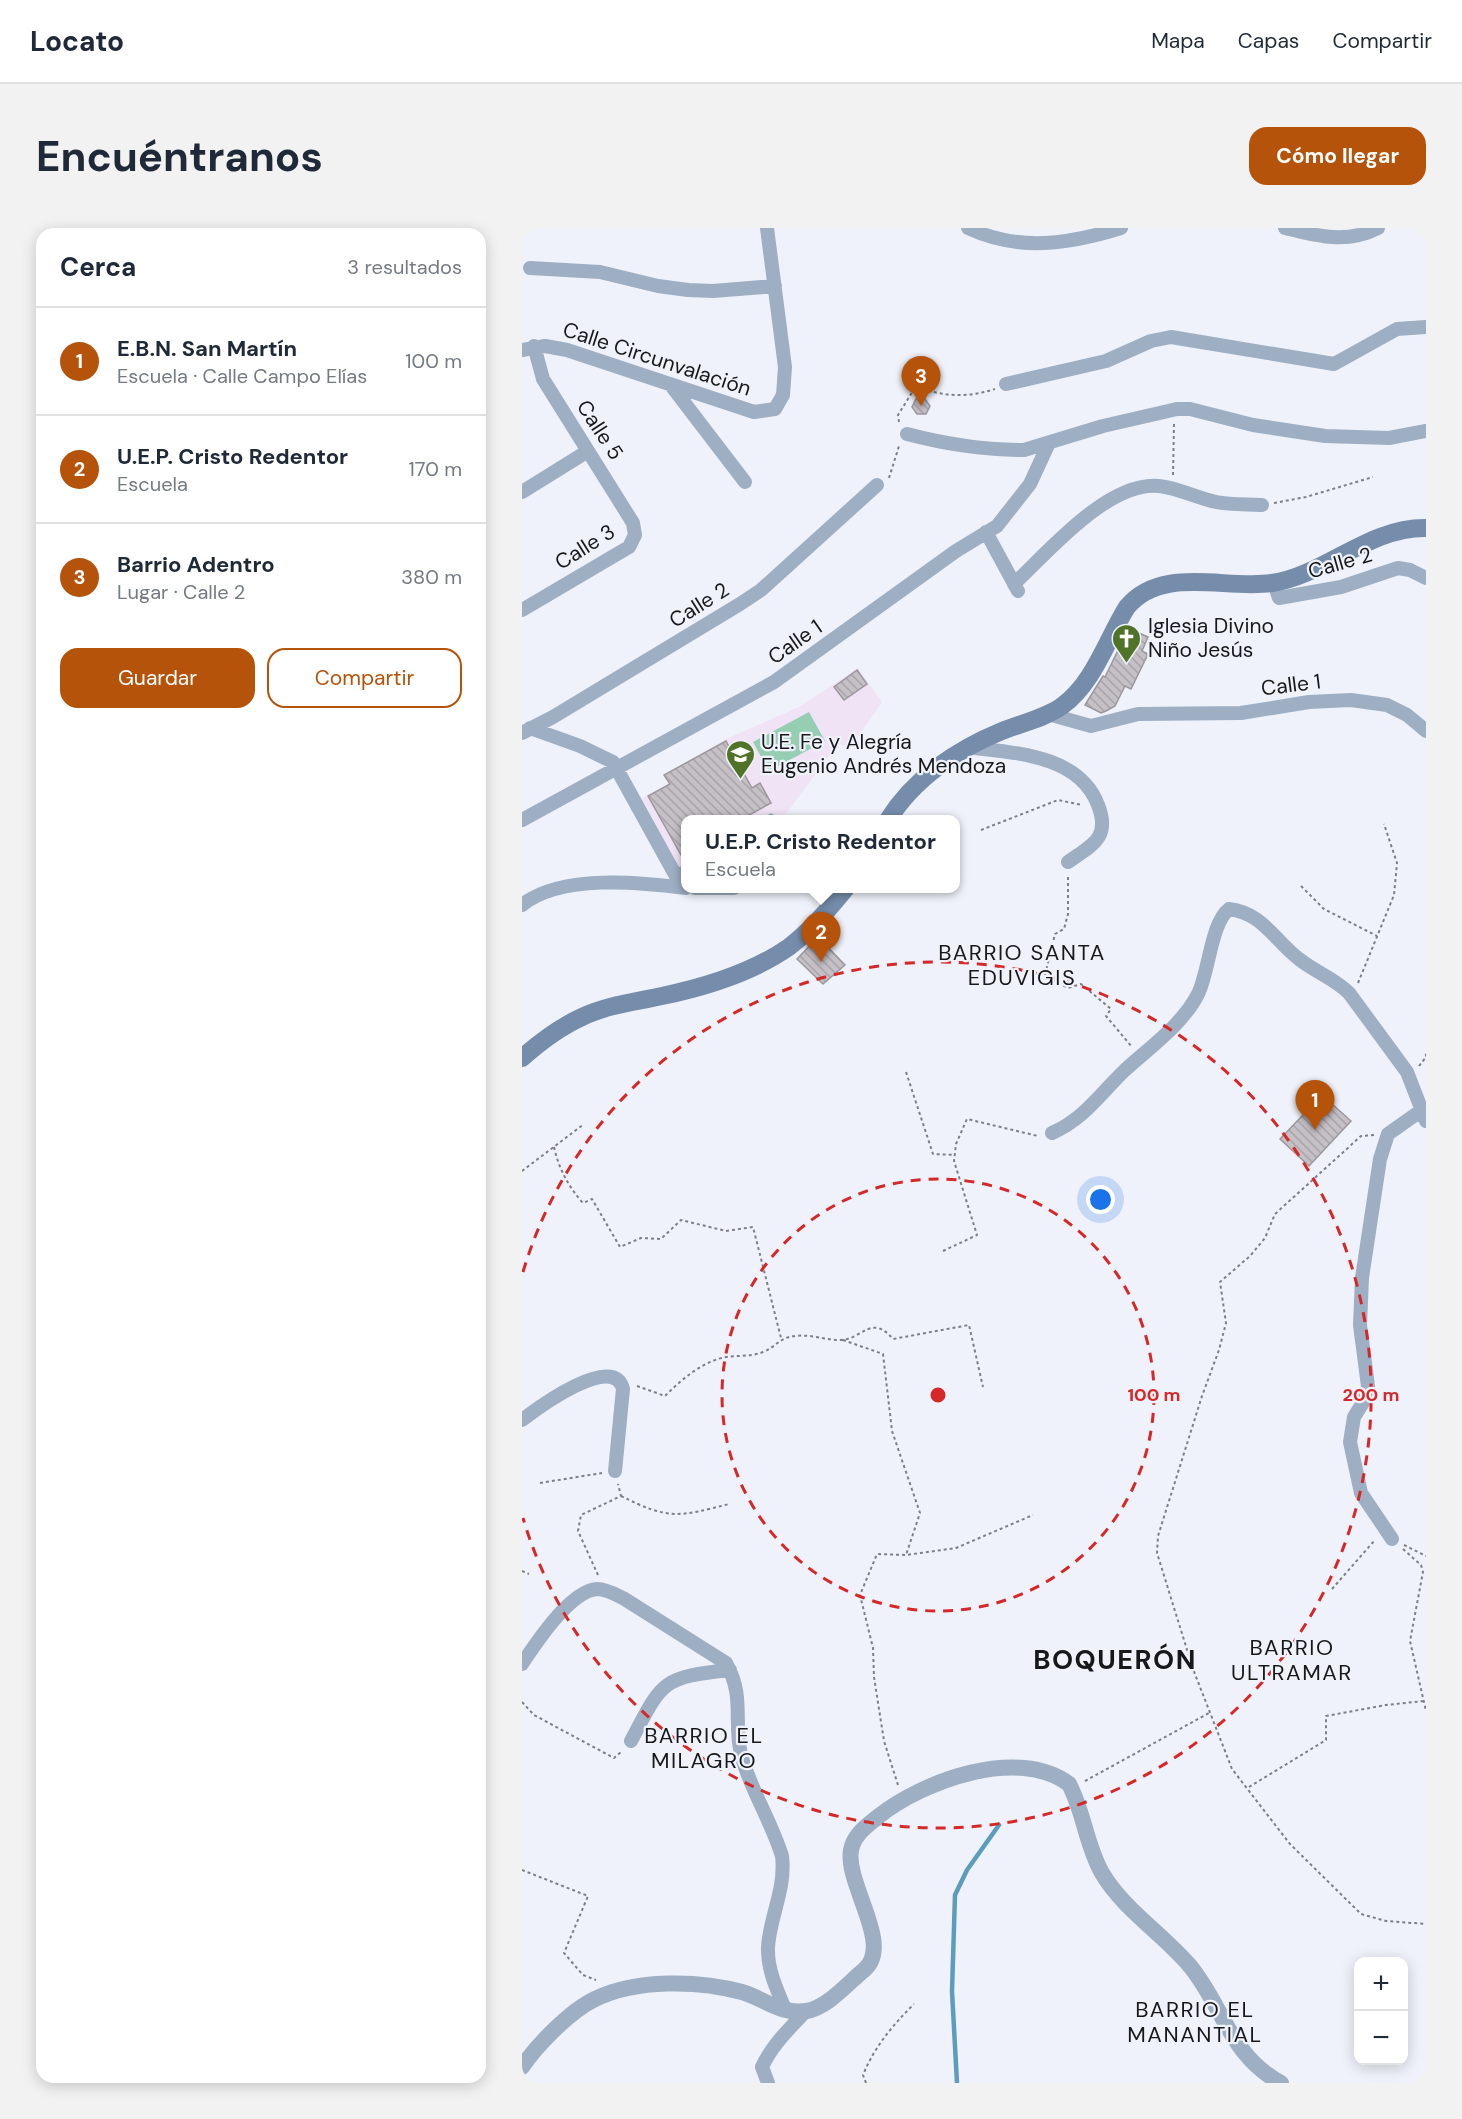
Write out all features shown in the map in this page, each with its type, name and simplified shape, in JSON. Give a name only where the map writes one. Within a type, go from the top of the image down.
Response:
[{"type":"main road","points":[[891,815],[921,781],[967,747],[1048,714],[1063,705],[1090,675],[1127,607],[1135,598],[1148,590],[1188,582],[1250,585],[1274,583],[1298,575],[1395,531],[1426,528]]},
{"type":"main road","points":[[522,1058],[548,1037],[584,1016],[629,1002],[694,988],[758,964],[788,947],[817,923],[842,893]]},
{"type":"street","name":"Calle Circunvalación","points":[[528,348],[567,350],[754,412],[775,409],[783,395],[785,384],[767,228]]},
{"type":"street","points":[[968,228],[991,237],[1046,244],[1087,238],[1121,228]]},
{"type":"street","points":[[1285,228],[1319,237],[1338,238],[1355,237],[1378,228]]},
{"type":"street","points":[[530,268],[600,272],[658,286],[688,290],[713,291],[775,286]]},
{"type":"street","points":[[1006,384],[1106,361],[1151,341],[1171,337],[1334,364],[1397,329],[1426,327]]},
{"type":"street","name":"Calle 5","points":[[528,348],[543,379],[633,524],[635,535]]},
{"type":"street","points":[[670,384],[745,482]]},
{"type":"street","points":[[908,434],[935,441],[1000,450],[1024,450],[1048,445],[1103,426],[1172,410],[1190,409],[1253,425],[1324,436],[1389,438],[1426,431]]},
{"type":"street","name":"Calle 1","points":[[522,820],[774,682],[956,551],[997,526],[1030,484],[1048,445]]},
{"type":"street","points":[[522,492],[588,451]]},
{"type":"street","name":"Calle 2","points":[[526,731],[554,717],[747,599],[877,485]]},
{"type":"street","points":[[986,532],[1016,587],[1096,508],[1142,488],[1158,486],[1216,502],[1262,505]]},
{"type":"street","name":"Calle 3","points":[[522,610],[629,547],[635,535]]},
{"type":"street","name":"Calle 2","points":[[1274,583],[1279,598],[1341,587],[1398,568],[1410,570],[1426,578]]},
{"type":"street","name":"Calle 1","points":[[1048,714],[1091,726],[1138,714],[1241,712],[1309,702],[1351,700],[1388,705],[1407,715],[1426,732]]},
{"type":"street","points":[[526,731],[580,746],[606,758],[617,767],[680,870]]},
{"type":"street","points":[[967,747],[1012,753],[1062,766],[1083,781],[1093,792],[1100,808],[1103,824],[1098,841],[1068,862]]},
{"type":"street","points":[[522,905],[545,892],[562,887],[651,883],[681,887]]},
{"type":"street","points":[[1052,1133],[1080,1117],[1180,1018],[1197,996],[1220,921],[1229,909],[1244,911],[1264,923],[1300,960],[1339,983],[1351,997],[1407,1072],[1424,1115],[1388,1134],[1380,1159],[1362,1278],[1360,1325],[1368,1386],[1364,1401],[1354,1417],[1350,1442],[1361,1493],[1388,1534]]},
{"type":"street","points":[[522,1420],[565,1392],[605,1374],[615,1375],[621,1381],[623,1389],[615,1471]]},
{"type":"street","points":[[522,1664],[575,1599],[595,1589],[606,1590],[726,1663],[735,1678],[742,1759],[782,1856],[782,1889],[768,1949],[774,1982],[785,2010]]},
{"type":"street","points":[[631,1741],[655,1695],[664,1686],[695,1673],[730,1670]]},
{"type":"street","points":[[522,2067],[529,2056],[576,2011],[595,1999],[621,1991],[667,1984],[700,1985],[744,1992],[762,2002],[785,2010],[806,2011],[819,2007],[870,1965],[876,1950],[855,1879],[851,1851],[854,1840],[861,1831],[904,1800],[931,1786],[973,1772],[1001,1768],[1047,1771],[1059,1776],[1071,1788],[1103,1874],[1117,1893],[1191,1967],[1207,1990],[1236,2042],[1259,2067],[1281,2083]]},
{"type":"street","points":[[768,2083],[762,2067],[766,2057],[775,2043],[806,2011]]},
{"type":"path","points":[[877,485],[889,480],[896,452],[908,434],[900,426],[898,415],[916,386],[934,394],[953,396],[984,393],[1006,384]]},
{"type":"path","points":[[1172,410],[1175,436],[1172,490]]},
{"type":"path","points":[[1262,505],[1306,497],[1373,477]]},
{"type":"path","points":[[981,830],[1058,800],[1100,808]]},
{"type":"path","points":[[1351,997],[1394,895],[1397,863],[1384,824]]},
{"type":"path","points":[[1068,862],[1068,914],[1064,929],[1054,934],[1045,975],[1068,988],[1081,984],[1111,1009],[1106,1016],[1140,1056]]},
{"type":"path","points":[[1301,886],[1324,909],[1377,936]]},
{"type":"path","points":[[906,1072],[933,1154],[955,1155]]},
{"type":"path","points":[[943,1251],[977,1235],[954,1161],[956,1144],[967,1119],[1036,1137],[1052,1133]]},
{"type":"path","points":[[522,1171],[584,1124]]},
{"type":"path","points":[[1388,1134],[1361,1136],[1275,1214],[1264,1238],[1250,1256],[1220,1282],[1226,1323],[1224,1332],[1158,1536],[1157,1553],[1209,1713],[1232,1769],[1290,1844],[1361,1914],[1386,1921],[1426,1923]]},
{"type":"path","points":[[554,1147],[559,1167],[572,1191],[584,1203],[592,1199],[621,1247],[641,1238],[661,1239],[681,1220],[726,1231],[753,1227],[782,1338]]},
{"type":"path","points":[[843,1340],[865,1329],[875,1327],[887,1331],[893,1339],[969,1325],[983,1387]]},
{"type":"path","points":[[621,1381],[665,1396],[683,1378],[718,1359],[761,1353],[782,1338],[816,1335],[843,1340],[884,1354],[892,1431],[920,1513],[906,1555]]},
{"type":"path","points":[[540,1484],[615,1471],[621,1496]]},
{"type":"path","points":[[606,1590],[578,1531],[581,1515],[621,1496],[664,1514],[700,1512],[729,1504]]},
{"type":"path","points":[[904,1800],[884,1742],[874,1677],[873,1648],[860,1595],[877,1554],[906,1555],[956,1548],[1033,1515]]},
{"type":"path","points":[[1388,1534],[1426,1556]]},
{"type":"path","points":[[1332,1589],[1388,1534]]},
{"type":"path","points":[[1388,1534],[1421,1565],[1423,1572],[1410,1641],[1426,1711]]},
{"type":"path","points":[[522,1571],[529,1574]]},
{"type":"path","points":[[522,1701],[534,1715],[614,1758],[631,1741]]},
{"type":"path","points":[[1248,1787],[1326,1740],[1326,1716],[1424,1701]]},
{"type":"path","points":[[1071,1788],[1209,1713]]},
{"type":"path","points":[[522,1870],[588,1896],[564,1953],[583,1975],[621,1991]]},
{"type":"path","points":[[866,2083],[863,2074],[870,2057],[888,2030],[914,2004]]},
{"type":"shaded area","name":"U.E. Fe y Alegría Eugenio Andrés Mendoza","points":[[858,668],[882,702],[849,750],[839,743],[785,815],[681,815],[681,872],[642,798],[669,784],[664,775],[726,739],[799,707]]},
{"type":"green space","points":[[809,712],[825,741],[769,771],[753,742]]},
{"type":"building","points":[[916,399],[925,399],[930,406],[926,414],[917,414],[912,407]]},
{"type":"building","name":"Iglesia Divino Niño Jesús","points":[[1132,630],[1148,637],[1142,651],[1148,654],[1131,689],[1125,686],[1115,706],[1101,713],[1085,705],[1103,676],[1105,677],[1122,642],[1126,644]]},
{"type":"building","points":[[857,670],[867,684],[844,700],[834,687]]},
{"type":"building","points":[[726,741],[752,788],[760,783],[771,803],[749,815],[681,815],[681,855],[648,796],[670,784],[664,775]]},
{"type":"building","points":[[818,937],[845,965],[823,984],[797,959]]},
{"type":"building","points":[[1322,1095],[1351,1121],[1309,1166],[1280,1139]]},
{"type":"waterway","points":[[957,2083],[952,1991],[955,1895],[967,1870],[999,1825]]},
{"type":"place","name":"Barrio Adentro","points":[[921,406]]},
{"type":"place","name":"Iglesia Divino Niño Jesús","points":[[1127,664]]},
{"type":"place","name":"U.E. Fe y Alegría Eugenio Andrés Mendoza","points":[[740,780]]},
{"type":"place","name":"U.E.P. Cristo Redentor","points":[[821,962]]},
{"type":"place","name":"E.B.N. San Martín","points":[[1315,1130]]},
{"type":"district","name":"BARRIO SANTA EDUVIGIS","points":[[1022,964]]},
{"type":"district","name":"BOQUERÓN","points":[[1115,1660]]},
{"type":"district","name":"BARRIO ULTRAMAR","points":[[1292,1660]]},
{"type":"district","name":"BARRIO EL MILAGRO","points":[[704,1748]]},
{"type":"district","name":"BARRIO EL MANANTIAL","points":[[1195,2022]]}]
